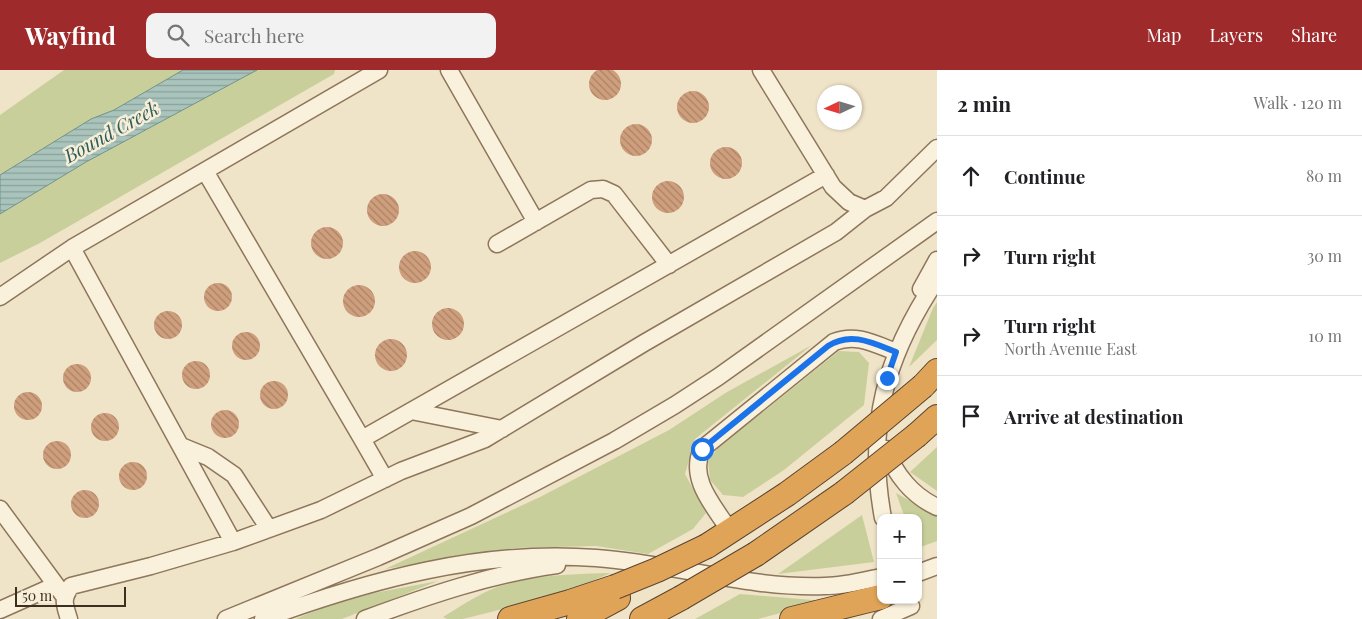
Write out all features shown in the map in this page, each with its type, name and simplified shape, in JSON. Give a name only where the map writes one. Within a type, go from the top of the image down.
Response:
[{"type":"highway","points":[[579,619],[657,570],[707,546],[787,494],[843,453],[932,377]]},
{"type":"highway","points":[[642,619],[756,554],[844,493],[937,417]]},
{"type":"highway","points":[[510,619],[624,589]]},
{"type":"highway","points":[[792,619],[877,598]]},
{"type":"street","points":[[0,297],[72,248],[379,70]]},
{"type":"street","points":[[449,70],[536,222]]},
{"type":"street","points":[[761,70],[833,187],[849,202],[865,209]]},
{"type":"street","points":[[0,610],[71,586],[151,566],[269,530],[321,510],[401,471],[485,439],[644,343],[836,232],[865,209],[886,198],[937,148]]},
{"type":"street","points":[[205,171],[385,479]]},
{"type":"street","points":[[362,439],[826,175]]},
{"type":"street","points":[[498,244],[591,190],[603,189],[614,194],[669,265]]},
{"type":"street","points":[[226,619],[378,557],[471,516],[614,442],[711,381],[937,221]]},
{"type":"street","points":[[72,248],[233,542]]},
{"type":"street","points":[[882,514],[877,484],[876,454],[880,408],[887,378],[896,352],[920,291],[937,260]]},
{"type":"street","points":[[896,352],[915,314],[937,279]]},
{"type":"street","points":[[730,531],[703,489],[697,472],[698,457],[708,442],[834,342],[856,338],[896,352]]},
{"type":"street","points":[[880,408],[880,423],[884,442],[897,472],[916,494],[937,507]]},
{"type":"street","points":[[411,411],[502,429]]},
{"type":"street","points":[[181,446],[208,457],[234,475],[269,530]]},
{"type":"street","points":[[0,509],[60,591],[69,619]]},
{"type":"street","points":[[263,619],[363,585],[446,567],[543,556],[619,560],[754,583],[783,586],[852,584],[877,578]]},
{"type":"street","points":[[365,619],[507,574],[565,564],[619,560]]},
{"type":"street","points":[[922,572],[937,566]]},
{"type":"street","points":[[881,619],[912,608]]},
{"type":"green space","points":[[64,70],[183,70],[114,110],[91,119],[0,175],[0,115]]},
{"type":"green space","points":[[257,70],[335,70],[334,74],[40,243],[0,263],[0,214],[86,162]]},
{"type":"green space","points":[[937,302],[937,340],[909,367],[933,308]]},
{"type":"green space","points":[[812,345],[695,439],[685,474],[706,513],[693,529],[648,554],[596,546],[514,548],[385,569],[540,497],[669,430],[727,392]]},
{"type":"green space","points":[[839,351],[859,352],[869,363],[864,405],[784,470],[743,497],[723,495],[710,480],[708,461],[718,448]]},
{"type":"green space","points":[[937,447],[937,491],[910,472]]},
{"type":"green space","points":[[896,493],[937,516],[937,541],[922,547],[922,514],[904,514]]},
{"type":"green space","points":[[862,515],[874,562],[778,574]]},
{"type":"green space","points":[[611,573],[562,594],[463,619],[447,619],[443,617],[490,590],[518,581],[565,575]]},
{"type":"green space","points":[[438,581],[342,619],[295,619],[347,598]]},
{"type":"green space","points":[[740,594],[825,601],[758,619],[695,619]]},
{"type":"water","name":"Bound Creek","points":[[183,70],[257,70],[86,162],[0,214],[0,175],[91,119],[114,110]]},
{"type":"building","points":[[605,68],[611,69],[616,73],[620,78],[620,90],[616,95],[611,99],[605,100],[599,99],[594,95],[590,90],[589,84],[590,78],[594,73],[599,69]]},
{"type":"building","points":[[693,91],[705,95],[709,107],[705,119],[693,123],[681,119],[677,107],[681,95]]},
{"type":"building","points":[[636,124],[648,128],[652,140],[648,152],[636,156],[624,152],[620,140],[624,128]]},
{"type":"building","points":[[726,147],[738,151],[742,163],[738,175],[726,179],[714,175],[710,163],[714,151]]},
{"type":"building","points":[[668,181],[680,185],[684,197],[680,209],[668,213],[656,209],[652,197],[656,185]]},
{"type":"building","points":[[383,194],[395,198],[399,210],[395,222],[383,226],[371,222],[367,210],[371,198]]},
{"type":"building","points":[[327,227],[339,231],[343,243],[339,255],[327,259],[315,255],[311,243],[315,231]]},
{"type":"building","points":[[415,251],[427,255],[431,267],[427,279],[415,283],[403,279],[399,267],[403,255]]},
{"type":"building","points":[[218,283],[228,287],[232,297],[228,307],[218,311],[208,307],[204,297],[208,287]]},
{"type":"building","points":[[359,285],[371,289],[375,301],[371,313],[359,317],[347,313],[343,301],[347,289]]},
{"type":"building","points":[[448,308],[460,312],[464,324],[460,336],[448,340],[436,336],[432,324],[436,312]]},
{"type":"building","points":[[168,311],[178,315],[182,325],[178,335],[168,339],[158,335],[154,325],[158,315]]},
{"type":"building","points":[[246,332],[256,336],[260,346],[256,356],[246,360],[236,356],[232,346],[236,336]]},
{"type":"building","points":[[391,339],[403,343],[407,355],[403,367],[391,371],[379,367],[375,355],[379,343]]},
{"type":"building","points":[[196,361],[206,365],[210,375],[206,385],[196,389],[186,385],[182,375],[186,365]]},
{"type":"building","points":[[77,364],[87,368],[91,378],[87,388],[77,392],[67,388],[63,378],[67,368]]},
{"type":"building","points":[[274,381],[284,385],[288,395],[284,405],[274,409],[264,405],[260,395],[264,385]]},
{"type":"building","points":[[28,392],[38,396],[42,406],[38,416],[28,420],[18,416],[14,406],[18,396]]},
{"type":"building","points":[[225,410],[235,414],[239,424],[235,434],[225,438],[215,434],[211,424],[215,414]]},
{"type":"building","points":[[105,413],[115,417],[119,427],[115,437],[105,441],[95,437],[91,427],[95,417]]},
{"type":"building","points":[[57,441],[67,445],[71,455],[67,465],[57,469],[47,465],[43,455],[47,445]]},
{"type":"building","points":[[133,462],[143,466],[147,476],[143,486],[133,490],[123,486],[119,476],[123,466]]},
{"type":"building","points":[[85,490],[95,494],[99,504],[95,514],[85,518],[75,514],[71,504],[75,494]]},
{"type":"route","points":[[702,449],[708,442],[828,346],[841,339],[856,338],[896,352],[887,378]]}]
